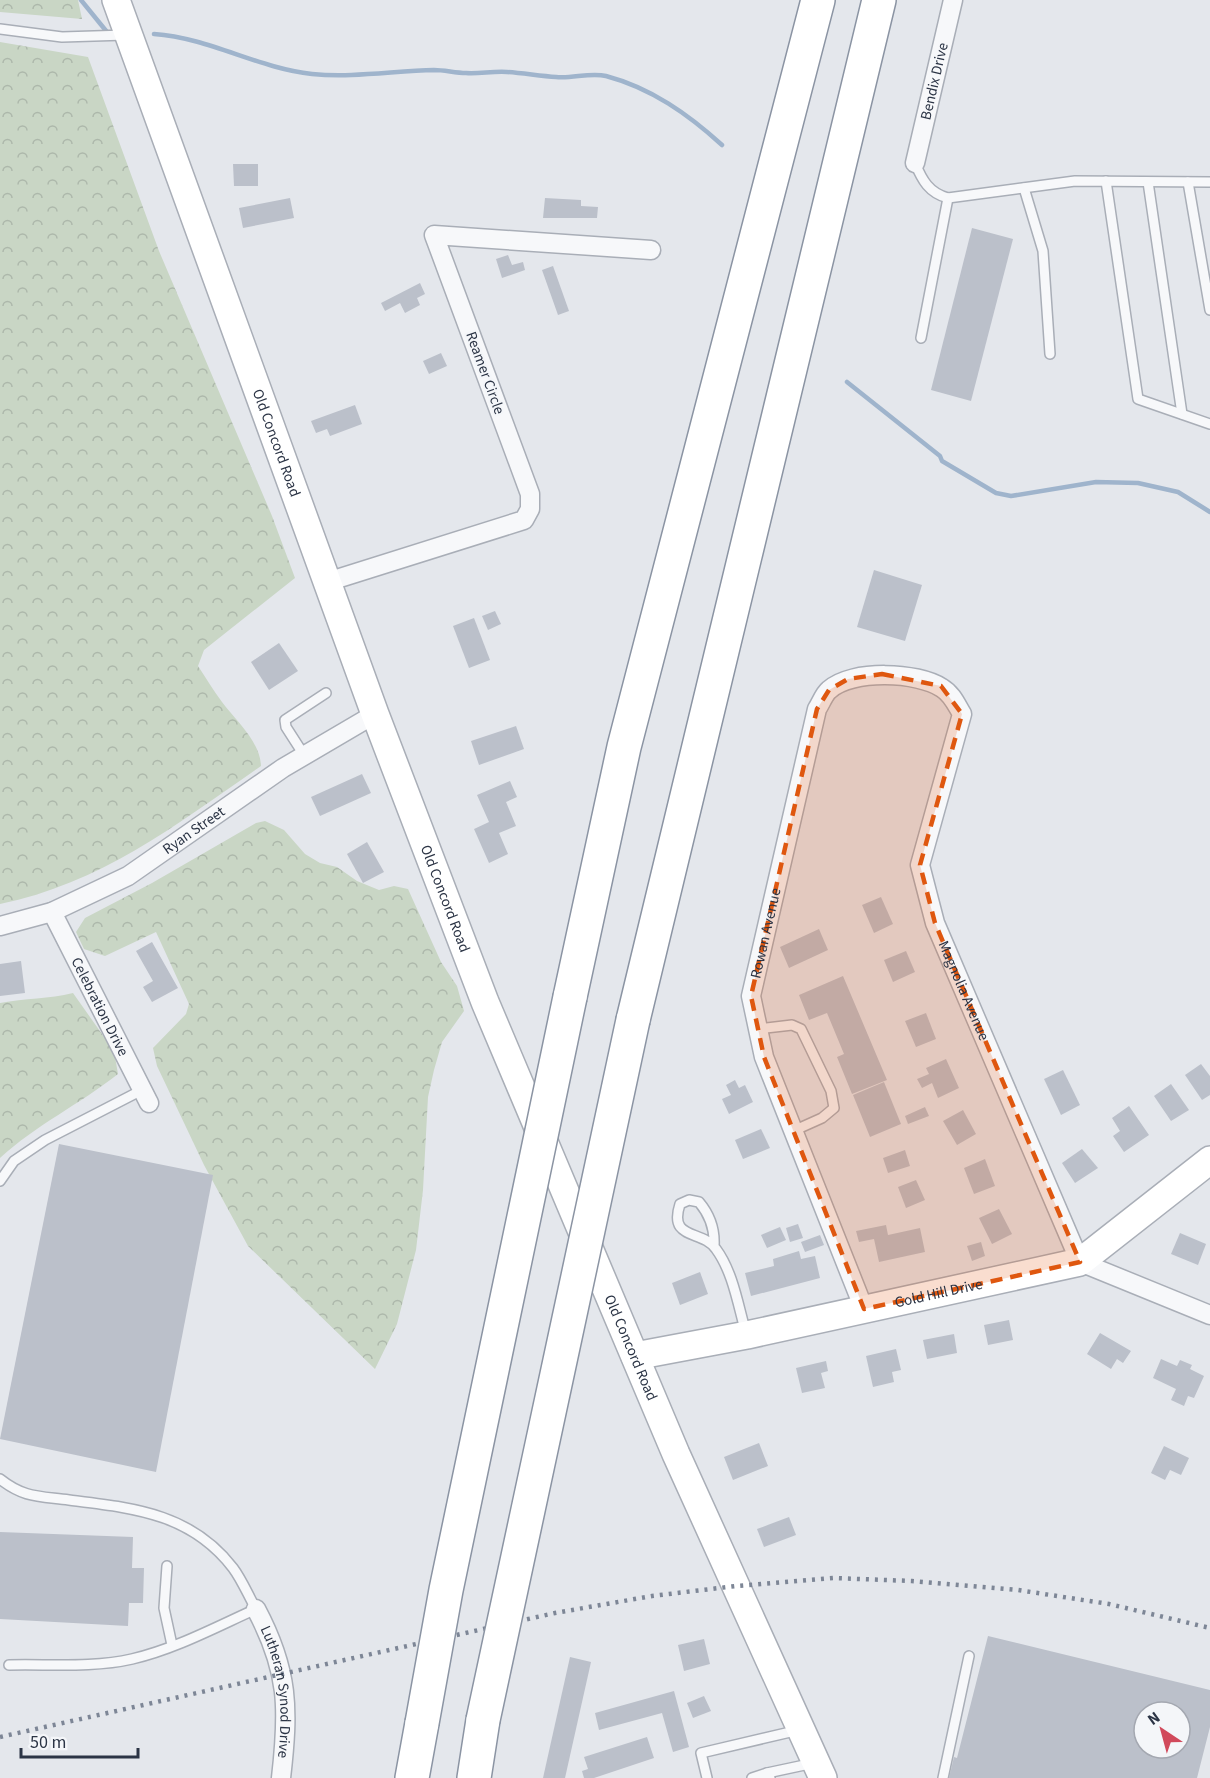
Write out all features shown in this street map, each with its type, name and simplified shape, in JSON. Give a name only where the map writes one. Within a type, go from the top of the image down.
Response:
[{"type":"highway","points":[[412,1778],[446,1590],[624,747],[818,0]]},
{"type":"highway","points":[[474,1778],[483,1720],[633,1020],[879,0]]},
{"type":"main road","name":"Old Concord Road","points":[[116,0],[375,714],[484,1002],[675,1454],[820,1770]]},
{"type":"main road","name":"Gold Hill Drive","points":[[635,1356],[747,1335],[1080,1262],[1210,1160]]},
{"type":"street","name":"Bendix Drive","points":[[915,163],[954,0]]},
{"type":"street","name":"Reamer Circle","points":[[327,582],[525,519],[530,509],[530,494],[434,236],[651,250]]},
{"type":"street","name":"Rowan Avenue","points":[[864,1309],[764,1057],[751,996],[817,709],[829,690],[849,679],[882,674],[941,686],[951,694],[959,709]]},
{"type":"street","name":"Magnolia Avenue","points":[[959,709],[962,714],[954,750],[933,812],[920,865],[935,923],[1080,1262]]},
{"type":"street","name":"Ryan Street","points":[[0,926],[52,912],[128,876],[304,755],[375,714]]},
{"type":"street","name":"Celebration Drive","points":[[52,912],[146,1096]]},
{"type":"street","points":[[1080,1262],[1210,1315]]},
{"type":"street","name":"Lutheran Synod Drive","points":[[256,1609],[270,1636],[283,1673],[286,1698],[281,1778]]},
{"type":"lane","points":[[0,29],[62,37],[128,35]]},
{"type":"lane","points":[[915,163],[928,188],[948,198],[1075,181],[1210,182]]},
{"type":"lane","points":[[1106,182],[1138,399],[1210,424]]},
{"type":"lane","points":[[1148,182],[1182,414]]},
{"type":"lane","points":[[1188,182],[1210,309]]},
{"type":"lane","points":[[1024,188],[1043,250],[1050,354]]},
{"type":"lane","points":[[921,338],[948,198]]},
{"type":"lane","points":[[304,755],[286,728],[285,720],[326,693]]},
{"type":"lane","points":[[758,1029],[792,1025],[801,1029],[831,1091],[834,1108],[822,1118],[793,1131]]},
{"type":"lane","points":[[0,1181],[14,1161],[45,1140],[146,1096]]},
{"type":"lane","points":[[714,1246],[679,1226],[676,1216],[680,1204],[689,1200],[699,1202],[705,1209],[712,1223],[714,1246],[727,1268],[747,1335]]},
{"type":"lane","points":[[0,1479],[17,1493],[132,1508],[183,1524],[212,1545],[234,1569],[256,1609],[172,1645],[116,1662],[9,1665]]},
{"type":"lane","points":[[167,1566],[165,1617],[172,1645]]},
{"type":"lane","points":[[943,1778],[969,1656]]},
{"type":"lane","points":[[707,1778],[700,1753],[801,1729]]},
{"type":"lane","points":[[752,1778],[820,1770]]},
{"type":"highlighted area","points":[[882,674],[941,686],[962,714],[920,865],[935,923],[1080,1262],[864,1309],[764,1057],[751,996],[817,709],[829,690],[848,679]]},
{"type":"green space","points":[[0,0],[78,0],[82,19],[0,12]]},
{"type":"green space","points":[[0,42],[88,57],[159,251],[272,516],[295,578],[204,650],[198,666],[222,702],[252,740],[260,757],[261,766],[168,830],[105,866],[72,882],[0,904]]},
{"type":"green space","points":[[265,821],[284,830],[305,854],[320,863],[337,867],[357,881],[379,890],[394,886],[408,889],[441,962],[457,986],[464,1011],[442,1042],[434,1070],[428,1097],[423,1190],[416,1250],[397,1324],[375,1369],[248,1246],[204,1165],[157,1066],[153,1048],[186,1014],[189,1004],[156,932],[105,956],[84,949],[76,932],[85,918],[152,883],[256,823]]},
{"type":"green space","points":[[73,993],[114,1051],[118,1074],[28,1135],[0,1158],[0,1003]]},
{"type":"building","points":[[233,164],[258,164],[258,186],[234,186]]},
{"type":"building","points":[[290,198],[294,218],[243,228],[239,208]]},
{"type":"building","points":[[545,198],[581,200],[581,206],[598,207],[597,218],[543,218]]},
{"type":"building","points":[[972,228],[1013,239],[971,401],[931,390]]},
{"type":"building","points":[[508,255],[512,265],[523,262],[525,270],[502,278],[496,259]]},
{"type":"building","points":[[553,266],[569,311],[558,315],[542,270]]},
{"type":"building","points":[[420,283],[425,294],[417,298],[420,305],[405,313],[400,303],[385,311],[381,303]]},
{"type":"building","points":[[441,353],[447,366],[429,374],[423,361]]},
{"type":"building","points":[[355,405],[362,424],[330,436],[327,429],[316,433],[311,421]]},
{"type":"building","points":[[874,570],[922,585],[905,641],[857,627]]},
{"type":"building","points":[[495,611],[501,624],[488,630],[482,616]]},
{"type":"building","points":[[474,618],[490,660],[469,668],[453,626]]},
{"type":"building","points":[[279,643],[298,671],[269,690],[251,662]]},
{"type":"building","points":[[516,726],[524,749],[479,765],[471,741]]},
{"type":"building","points":[[362,774],[371,793],[320,816],[311,797]]},
{"type":"building","points":[[510,781],[517,797],[506,802],[516,826],[499,833],[508,854],[489,863],[474,829],[489,822],[477,795]]},
{"type":"building","points":[[367,842],[384,872],[363,883],[347,854]]},
{"type":"building","points":[[881,897],[893,924],[874,933],[862,905]]},
{"type":"building","points":[[819,929],[828,950],[789,968],[780,947]]},
{"type":"building","points":[[152,942],[178,988],[152,1002],[143,987],[153,981],[136,951]]},
{"type":"building","points":[[906,951],[915,972],[893,982],[884,960]]},
{"type":"building","points":[[21,961],[25,993],[0,996],[0,964]]},
{"type":"building","points":[[843,976],[887,1080],[852,1094],[837,1057],[844,1054],[827,1013],[809,1020],[799,995]]},
{"type":"building","points":[[926,1013],[936,1039],[916,1047],[905,1021]]},
{"type":"building","points":[[946,1059],[959,1088],[938,1098],[932,1083],[922,1088],[917,1079],[929,1074],[926,1068]]},
{"type":"building","points":[[1201,1064],[1210,1076],[1210,1095],[1202,1100],[1185,1075]]},
{"type":"building","points":[[1063,1070],[1080,1105],[1061,1115],[1044,1079]]},
{"type":"building","points":[[735,1080],[739,1088],[745,1085],[753,1102],[729,1114],[722,1099],[731,1095],[726,1085]]},
{"type":"building","points":[[884,1082],[901,1124],[870,1137],[853,1095]]},
{"type":"building","points":[[1171,1084],[1189,1110],[1171,1121],[1154,1096]]},
{"type":"building","points":[[1129,1106],[1149,1135],[1124,1152],[1113,1136],[1120,1131],[1112,1118]]},
{"type":"building","points":[[925,1107],[929,1116],[908,1124],[905,1116]]},
{"type":"building","points":[[963,1110],[976,1134],[957,1145],[943,1121]]},
{"type":"building","points":[[761,1129],[770,1148],[743,1159],[735,1140]]},
{"type":"building","points":[[59,1144],[213,1175],[156,1472],[0,1439]]},
{"type":"building","points":[[1082,1149],[1098,1168],[1075,1183],[1062,1163]]},
{"type":"building","points":[[905,1150],[910,1166],[888,1173],[883,1158]]},
{"type":"building","points":[[985,1159],[995,1186],[974,1194],[964,1168]]},
{"type":"building","points":[[916,1180],[925,1200],[906,1208],[898,1187]]},
{"type":"building","points":[[999,1209],[1012,1234],[992,1244],[979,1218]]},
{"type":"building","points":[[798,1224],[803,1238],[790,1242],[786,1228]]},
{"type":"building","points":[[886,1225],[888,1235],[920,1228],[925,1252],[879,1262],[874,1239],[859,1242],[856,1231]]},
{"type":"building","points":[[780,1227],[786,1240],[767,1248],[761,1235]]},
{"type":"building","points":[[1180,1233],[1206,1244],[1198,1265],[1171,1254]]},
{"type":"building","points":[[820,1235],[824,1245],[805,1252],[801,1242]]},
{"type":"building","points":[[981,1242],[985,1256],[972,1261],[967,1246]]},
{"type":"building","points":[[799,1251],[801,1259],[815,1256],[820,1278],[751,1296],[745,1273],[774,1266],[773,1259]]},
{"type":"building","points":[[700,1272],[708,1294],[680,1305],[672,1283]]},
{"type":"building","points":[[1009,1320],[1013,1340],[988,1345],[984,1325]]},
{"type":"building","points":[[1100,1333],[1131,1351],[1123,1363],[1117,1359],[1111,1369],[1087,1354]]},
{"type":"building","points":[[954,1334],[957,1353],[927,1359],[923,1340]]},
{"type":"building","points":[[896,1349],[901,1370],[892,1372],[894,1382],[873,1387],[866,1356]]},
{"type":"building","points":[[1161,1359],[1177,1366],[1180,1360],[1192,1365],[1190,1369],[1204,1376],[1194,1398],[1188,1396],[1184,1406],[1171,1400],[1176,1389],[1153,1378]]},
{"type":"building","points":[[826,1361],[828,1371],[821,1373],[825,1388],[802,1393],[796,1368]]},
{"type":"building","points":[[759,1443],[768,1466],[733,1480],[724,1457]]},
{"type":"building","points":[[1164,1446],[1189,1458],[1181,1475],[1170,1470],[1165,1480],[1151,1473]]},
{"type":"building","points":[[789,1517],[796,1535],[764,1547],[757,1529]]},
{"type":"building","points":[[0,1532],[133,1537],[132,1568],[144,1568],[143,1603],[129,1603],[128,1626],[0,1619]]},
{"type":"building","points":[[988,1636],[1210,1690],[1210,1727],[1197,1778],[949,1778],[954,1757],[957,1758]]},
{"type":"building","points":[[704,1639],[710,1664],[684,1671],[678,1645]]},
{"type":"building","points":[[570,1657],[591,1662],[565,1778],[543,1778]]},
{"type":"building","points":[[674,1691],[689,1747],[673,1752],[662,1713],[599,1730],[595,1713]]},
{"type":"building","points":[[704,1696],[711,1711],[693,1718],[687,1703]]},
{"type":"building","points":[[647,1737],[654,1758],[594,1778],[584,1778],[582,1771],[588,1769],[584,1757]]},
{"type":"waterway","points":[[81,0],[107,32]]},
{"type":"waterway","points":[[154,34],[195,41],[272,66],[312,74],[358,75],[434,70],[458,73],[507,72],[562,77],[606,76],[638,87],[668,103],[722,145]]},
{"type":"waterway","points":[[847,382],[940,456],[942,461],[996,493],[1011,496],[1096,482],[1138,483],[1178,492],[1210,512]]},
{"type":"railway","points":[[0,1737],[555,1613],[652,1596],[736,1586],[833,1578],[912,1581],[1018,1590],[1109,1604],[1210,1628]]}]
